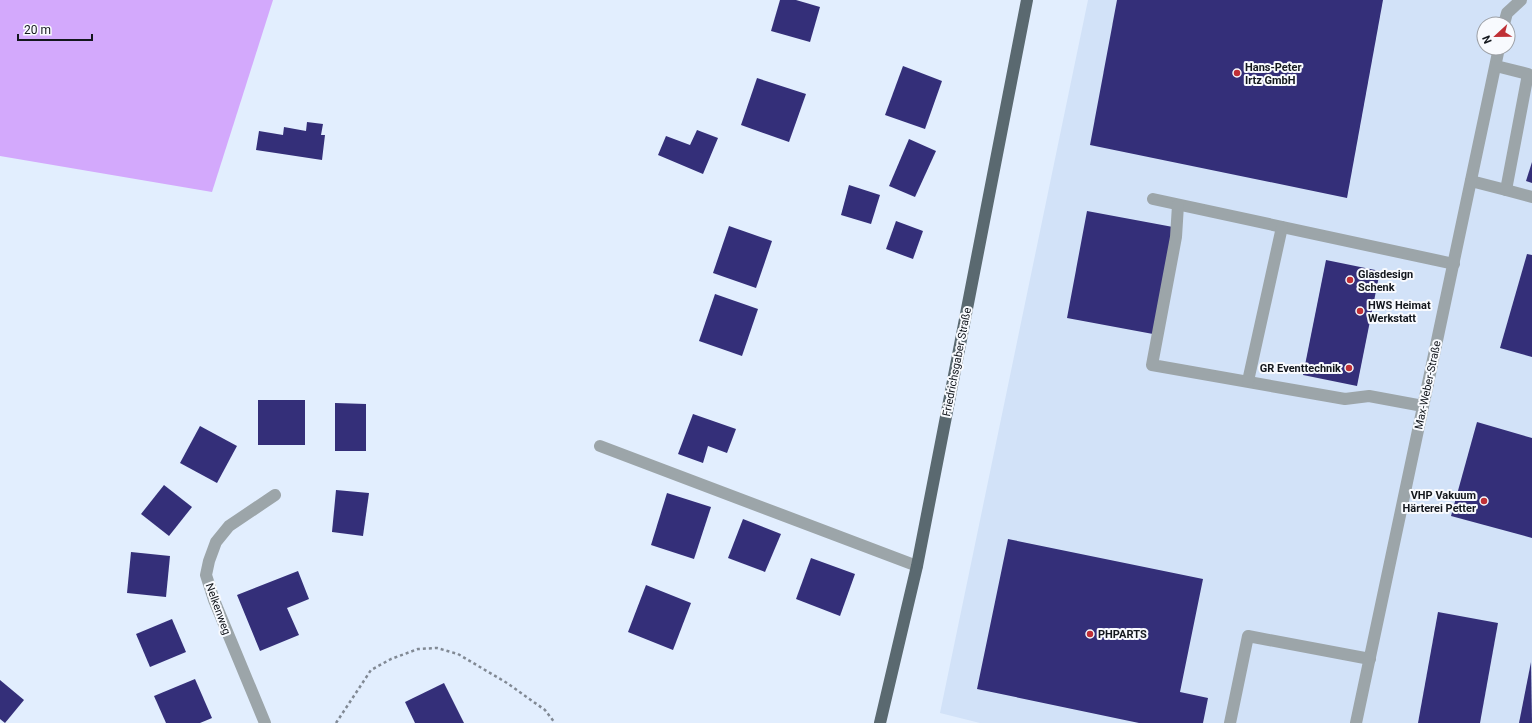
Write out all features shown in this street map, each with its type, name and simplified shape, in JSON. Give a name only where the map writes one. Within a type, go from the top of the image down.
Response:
[{"type":"main road","name":"Friedrichsgaber Straße","points":[[880,723],[917,566],[1027,0]]},
{"type":"street","points":[[1506,16],[1507,12],[1521,0]]},
{"type":"street","name":"Max-Weber-Straße","points":[[1356,723],[1498,56]]},
{"type":"street","points":[[1496,66],[1528,74],[1506,190]]},
{"type":"street","points":[[1471,181],[1532,197]]},
{"type":"street","points":[[1153,199],[1454,264]]},
{"type":"street","points":[[1178,205],[1176,237],[1152,365],[1345,399],[1369,396],[1423,406]]},
{"type":"street","points":[[1248,381],[1282,227]]},
{"type":"street","points":[[600,446],[917,566]]},
{"type":"street","name":"Nelkenweg","points":[[265,723],[214,600],[206,575],[208,561],[216,542],[229,526],[275,495]]},
{"type":"street","points":[[1230,723],[1248,636],[1370,659]]},
{"type":"path","points":[[336,723],[371,670],[391,659],[418,649],[438,648],[458,654],[507,683],[545,710],[555,723]]},
{"type":"shaded area","points":[[0,0],[273,0],[212,192],[0,156]]},
{"type":"shaded area","points":[[1088,0],[1532,0],[1532,723],[980,723],[940,713]]},
{"type":"building","points":[[780,0],[796,0],[820,7],[810,42],[771,31]]},
{"type":"building","name":"Hans-Peter Irtz GmbH","points":[[1117,0],[1383,0],[1347,198],[1090,145]]},
{"type":"building","points":[[903,66],[942,81],[925,129],[885,115]]},
{"type":"building","points":[[757,78],[806,94],[789,142],[741,125]]},
{"type":"building","points":[[307,122],[323,124],[321,135],[325,135],[322,160],[256,150],[259,131],[283,135],[284,127],[306,131]]},
{"type":"building","points":[[697,130],[718,138],[703,174],[658,155],[666,136],[690,145]]},
{"type":"building","points":[[909,139],[936,151],[915,197],[889,186]]},
{"type":"building","points":[[1532,162],[1532,183],[1526,181]]},
{"type":"building","points":[[849,185],[880,195],[871,224],[841,215]]},
{"type":"building","points":[[1087,211],[1173,227],[1153,334],[1067,318]]},
{"type":"building","points":[[896,221],[923,231],[913,259],[886,249]]},
{"type":"building","points":[[729,226],[772,241],[756,288],[713,273]]},
{"type":"building","points":[[1527,254],[1532,255],[1532,357],[1500,348]]},
{"type":"building","points":[[1326,260],[1380,271],[1357,386],[1303,375]]},
{"type":"building","points":[[715,294],[758,309],[742,356],[699,341]]},
{"type":"building","points":[[258,400],[305,400],[305,445],[258,445]]},
{"type":"building","points":[[335,403],[366,404],[366,451],[335,451]]},
{"type":"building","points":[[693,414],[736,429],[727,453],[708,446],[703,463],[678,454]]},
{"type":"building","points":[[1477,422],[1532,438],[1532,538],[1451,516]]},
{"type":"building","points":[[200,426],[237,446],[217,483],[180,463]]},
{"type":"building","points":[[164,485],[192,507],[169,536],[141,514]]},
{"type":"building","points":[[336,490],[369,493],[363,536],[332,532]]},
{"type":"building","points":[[667,493],[711,507],[694,559],[651,545]]},
{"type":"building","points":[[743,519],[781,534],[765,572],[728,558]]},
{"type":"building","name":"PHPARTS","points":[[1008,539],[1203,579],[1180,692],[1208,698],[1203,723],[1139,723],[977,689]]},
{"type":"building","points":[[131,552],[170,556],[166,597],[127,593]]},
{"type":"building","points":[[811,558],[855,574],[840,616],[796,599]]},
{"type":"building","points":[[298,571],[309,599],[287,608],[299,635],[260,651],[237,595]]},
{"type":"building","points":[[646,585],[691,603],[673,650],[628,632]]},
{"type":"building","points":[[1438,612],[1498,623],[1480,723],[1418,723]]},
{"type":"building","points":[[172,619],[186,652],[150,667],[136,634]]},
{"type":"building","points":[[1531,662],[1532,723],[1519,723]]},
{"type":"building","points":[[195,679],[212,718],[200,723],[166,723],[154,696]]},
{"type":"building","points":[[0,680],[24,700],[5,723],[0,719]]},
{"type":"building","points":[[444,683],[464,723],[415,723],[405,702]]},
{"type":"place","name":"Hans-Peter Irtz GmbH","points":[[1237,73]]},
{"type":"place","name":"Glasdesign Schenk","points":[[1350,280]]},
{"type":"place","name":"HWS Heimat Werkstatt","points":[[1360,311]]},
{"type":"place","name":"GR Eventtechnik","points":[[1349,368]]},
{"type":"place","name":"VHP Vakuum Härterei Petter","points":[[1484,501]]},
{"type":"place","name":"PHPARTS","points":[[1090,634]]}]
